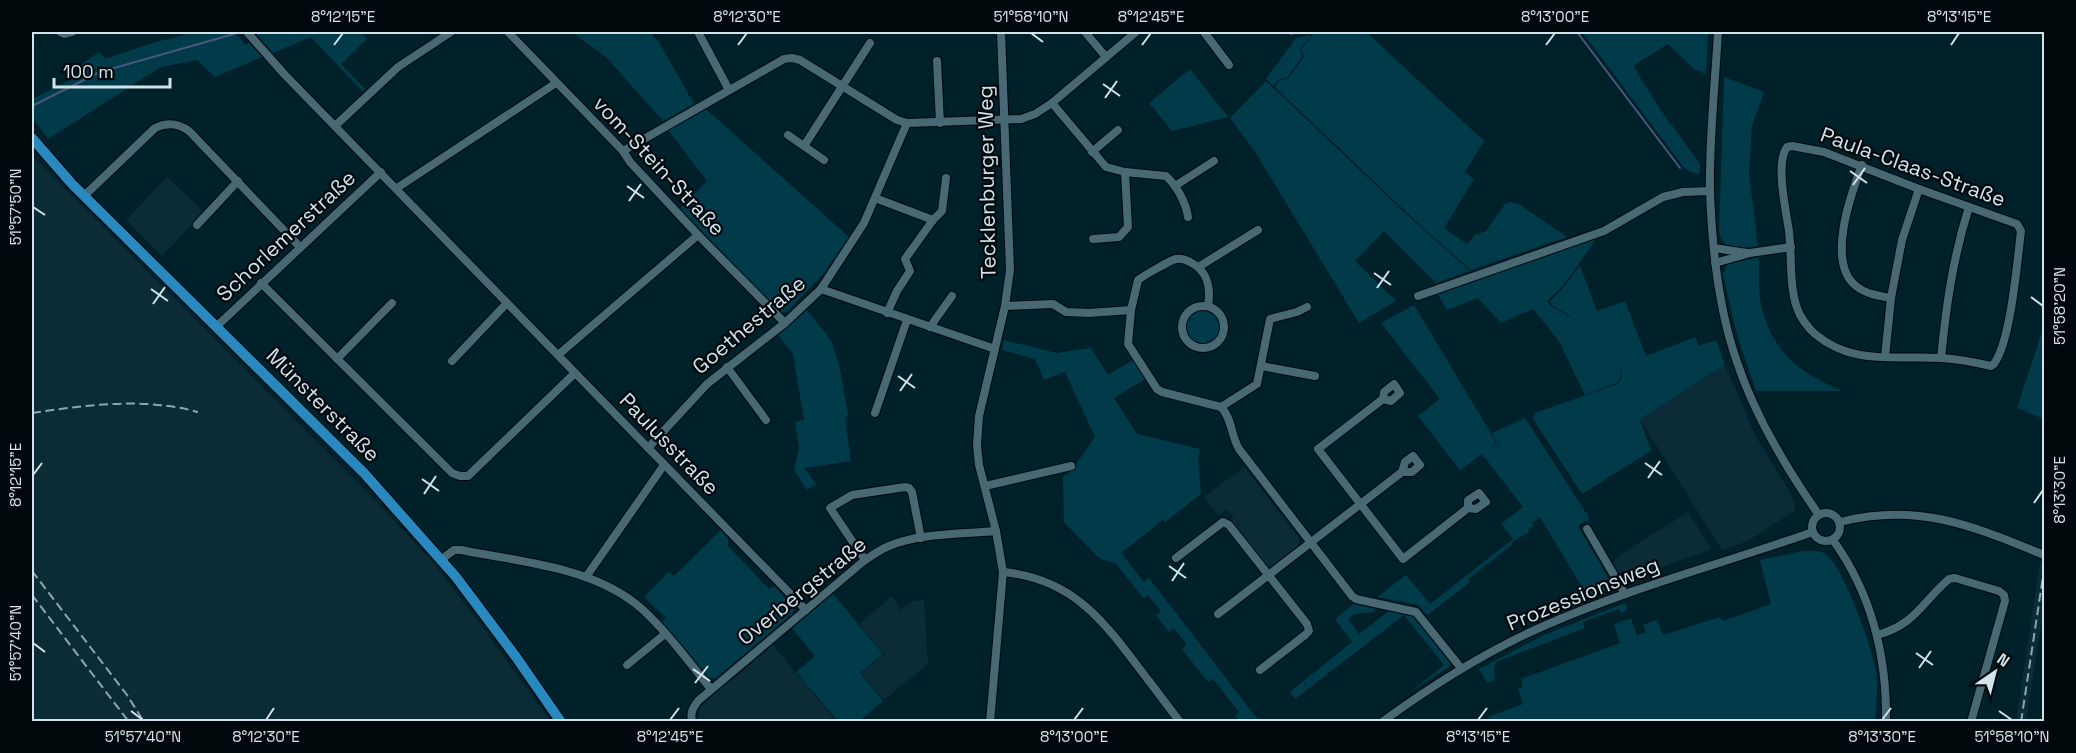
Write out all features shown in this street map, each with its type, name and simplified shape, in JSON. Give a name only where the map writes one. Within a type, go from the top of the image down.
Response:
[{"type":"main road","name":"Münsterstraße","points":[[32,138],[84,196],[364,473],[442,559],[516,657],[561,722]]},
{"type":"street","points":[[60,32],[64,34],[72,32]]},
{"type":"street","points":[[335,126],[398,67],[451,32]]},
{"type":"street","name":"vom-Stein-Straße","points":[[508,32],[623,151],[630,162],[698,235],[784,323]]},
{"type":"street","points":[[698,32],[729,90]]},
{"type":"street","name":"Tecklenburger Weg","points":[[990,722],[1003,572],[977,445],[978,423],[1005,306],[1010,270],[1001,32]]},
{"type":"street","points":[[1086,32],[1106,57]]},
{"type":"street","points":[[623,151],[784,59],[792,58],[800,60],[897,120],[907,123],[1021,119],[1035,114],[1052,103],[1136,32]]},
{"type":"street","points":[[1204,32],[1229,65]]},
{"type":"street","points":[[1718,32],[1710,191],[1717,281],[1736,361],[1748,392],[1766,427],[1819,514]]},
{"type":"street","name":"Paulusstraße","points":[[248,33],[285,75],[806,610]]},
{"type":"street","points":[[804,146],[870,43]]},
{"type":"street","points":[[937,61],[940,123]]},
{"type":"street","points":[[397,189],[556,83]]},
{"type":"street","points":[[1052,103],[1106,167],[1166,176],[1175,186],[1186,207],[1188,217]]},
{"type":"street","name":"Goethestraße","points":[[648,448],[707,384],[784,323],[821,289],[864,223],[907,123]]},
{"type":"street","points":[[84,196],[155,128],[168,124],[182,126],[300,247]]},
{"type":"street","points":[[1092,152],[1118,130]]},
{"type":"street","points":[[788,135],[824,160]]},
{"type":"street","name":"Paula-Claas-Straße","points":[[1791,247],[1782,172],[1782,153],[1787,147],[1806,147],[1862,165],[1919,189],[2017,224],[2021,231],[2011,308],[2006,332],[1994,364],[1991,366],[1941,358]]},
{"type":"street","points":[[1175,186],[1214,161]]},
{"type":"street","points":[[1862,165],[1845,219],[1842,247],[1845,270],[1854,285],[1867,293],[1891,298]]},
{"type":"street","points":[[1093,239],[1119,237],[1128,227],[1125,171]]},
{"type":"street","name":"Schorlemerstraße","points":[[216,326],[381,172]]},
{"type":"street","points":[[887,313],[910,271],[905,259],[942,211],[946,178]]},
{"type":"street","points":[[197,225],[238,182]]},
{"type":"street","points":[[1885,357],[1891,298],[1902,240],[1919,189]]},
{"type":"street","points":[[1418,296],[1604,231],[1663,197],[1683,192],[1710,191]]},
{"type":"street","points":[[875,198],[933,220]]},
{"type":"street","points":[[1715,263],[1750,253],[1791,247],[1797,309],[1810,329],[1828,345],[1852,355],[1869,358],[1941,358],[1953,267],[1969,207]]},
{"type":"street","points":[[1200,266],[1258,230]]},
{"type":"street","points":[[558,355],[698,235]]},
{"type":"street","points":[[1714,248],[1750,253]]},
{"type":"street","points":[[1208,306],[1209,284],[1200,266],[1179,258],[1138,280],[1131,310],[1128,344],[1157,389],[1162,393],[1221,407],[1226,414],[1233,439],[1239,449],[1352,596],[1356,599],[1416,612],[1461,668]]},
{"type":"street","points":[[261,283],[452,473],[460,476],[468,476],[575,373]]},
{"type":"street","points":[[821,289],[995,349]]},
{"type":"street","points":[[930,327],[952,296]]},
{"type":"street","points":[[337,358],[392,303]]},
{"type":"street","points":[[452,361],[507,303]]},
{"type":"street","points":[[1005,306],[1053,304],[1066,312],[1089,313],[1131,310]]},
{"type":"street","points":[[1208,306],[1220,314],[1224,329],[1218,342],[1212,346],[1198,348],[1186,340],[1181,326],[1187,312],[1193,308],[1208,306]]},
{"type":"street","points":[[1221,407],[1254,387],[1259,380],[1270,319],[1307,307]]},
{"type":"street","points":[[875,413],[907,320]]},
{"type":"street","points":[[1261,366],[1315,376]]},
{"type":"street","points":[[727,367],[766,420]]},
{"type":"street","points":[[1383,399],[1318,449],[1360,504],[1403,559],[1467,508]]},
{"type":"street","points":[[586,576],[664,465]]},
{"type":"street","points":[[985,486],[1071,466]]},
{"type":"street","points":[[1218,614],[1402,472]]},
{"type":"street","points":[[865,560],[830,508],[852,495],[909,488],[912,492],[921,538]]},
{"type":"street","points":[[1819,514],[1831,514],[1840,522],[1838,535],[1833,540],[1825,541],[1817,538],[1813,532],[1814,519],[1819,514]]},
{"type":"street","points":[[1840,522],[1897,514],[1940,518],[1982,529],[2044,555]]},
{"type":"street","points":[[1176,558],[1223,522],[1229,525],[1306,624],[1309,631],[1260,670]]},
{"type":"street","points":[[1587,529],[1624,594]]},
{"type":"street","name":"Overbergstraße","points":[[693,722],[691,715],[693,707],[711,689],[865,560],[889,546],[921,538],[996,531]]},
{"type":"street","name":"Prozessionsweg","points":[[1382,722],[1461,668],[1546,625],[1624,594],[1813,532]]},
{"type":"street","points":[[1833,540],[1859,582],[1877,635],[1885,680],[1886,722]]},
{"type":"street","points":[[442,559],[454,550],[461,550],[586,576],[624,596],[640,608],[711,689]]},
{"type":"street","points":[[1003,572],[1016,573],[1043,581],[1082,601],[1106,624],[1180,722]]},
{"type":"street","points":[[1877,635],[1892,631],[1910,620],[1949,579],[1955,578],[1999,591],[2004,595],[2005,601],[1971,722]]},
{"type":"street","points":[[627,665],[665,634]]},
{"type":"shaded area","points":[[196,32],[235,32],[245,45],[249,43],[262,57],[215,77],[197,60],[161,67],[48,139],[32,118],[32,99],[85,72],[80,65],[99,52],[105,59]]},
{"type":"shaded area","points":[[254,32],[362,32],[367,39],[341,64],[365,89],[363,92],[311,37],[273,53]]},
{"type":"shaded area","points":[[572,32],[650,32],[660,44],[694,104],[663,121],[607,58]]},
{"type":"shaded area","points":[[1366,32],[1484,141],[1465,172],[1474,179],[1444,228],[1467,244],[1475,235],[1486,231],[1505,204],[1510,202],[1519,204],[1567,237],[1471,270],[1422,227],[1275,87],[1280,80],[1288,79],[1304,57],[1301,50],[1313,34]]},
{"type":"shaded area","points":[[1582,32],[1708,32],[1706,74],[1694,69],[1668,44],[1633,66],[1660,109],[1700,164],[1699,175],[1685,169]]},
{"type":"shaded area","points":[[1311,35],[1300,50],[1302,57],[1287,78],[1279,79],[1274,86],[1266,79],[1296,38]]},
{"type":"shaded area","points":[[1190,69],[1228,117],[1172,131],[1149,103]]},
{"type":"shaded area","points":[[1724,77],[1764,92],[1752,125],[1749,175],[1758,246],[1733,248],[1724,243],[1719,231]]},
{"type":"shaded area","points":[[1266,81],[1405,213],[1470,271],[1436,283],[1384,231],[1355,261],[1396,301],[1359,323],[1254,150],[1230,118]]},
{"type":"shaded area","points":[[706,109],[849,237],[823,274],[784,313],[680,209],[707,181],[668,130]]},
{"type":"shaded area","points":[[32,155],[371,496],[432,561],[550,721],[32,721]]},
{"type":"shaded area","points":[[167,177],[204,212],[162,256],[126,220]]},
{"type":"shaded area","points":[[1596,239],[1563,286],[1548,300],[1550,306],[1584,324],[1553,306],[1550,301],[1565,286],[1580,266],[1597,311],[1625,301],[1646,356],[1695,337],[1699,346],[1716,340],[1725,365],[1640,419],[1651,451],[1582,494],[1533,419],[1535,413],[1618,384],[1622,376],[1617,358],[1621,376],[1617,383],[1585,395],[1559,341],[1533,309],[1501,323],[1478,298],[1447,310],[1437,293],[1586,240]]},
{"type":"shaded area","points":[[1759,257],[1761,304],[1772,335],[1780,348],[1813,377],[1843,391],[1756,391],[1737,335],[1723,275],[1726,266],[1730,264]]},
{"type":"shaded area","points":[[1414,305],[1496,442],[1491,447],[1497,443],[1508,463],[1492,433],[1525,418],[1588,516],[1589,522],[1585,521],[1578,526],[1614,588],[1588,597],[1540,517],[1532,523],[1534,526],[1528,530],[1529,532],[1511,543],[1512,545],[1468,579],[1470,582],[1427,615],[1418,605],[1377,597],[1406,575],[1430,604],[1513,539],[1501,524],[1523,507],[1482,454],[1460,470],[1418,416],[1440,399],[1381,323]]},
{"type":"shaded area","points":[[807,310],[831,340],[840,369],[848,415],[845,419],[851,461],[804,468],[816,484],[807,490],[794,470],[799,448],[795,422],[804,420],[793,354],[778,335]]},
{"type":"shaded area","points":[[1203,310],[1215,315],[1220,327],[1215,339],[1203,344],[1191,339],[1186,327],[1191,315]]},
{"type":"shaded area","points":[[2044,326],[2044,419],[2017,408]]},
{"type":"shaded area","points":[[1004,340],[1057,353],[1091,348],[1108,375],[1133,360],[1145,379],[1114,398],[1137,434],[1200,449],[1198,459],[1201,494],[1121,553],[1144,582],[1149,578],[1259,721],[1239,721],[1235,716],[1239,712],[1213,679],[1208,682],[1182,649],[1187,645],[1174,628],[1169,632],[1156,615],[1161,611],[1148,595],[1143,598],[1115,562],[1099,558],[1064,522],[1063,476],[1070,473],[1095,437],[1065,372],[1044,380],[1035,359],[1002,350]]},
{"type":"shaded area","points":[[1725,365],[1755,435],[1792,496],[1795,506],[1794,511],[1748,541],[1722,550],[1640,419]]},
{"type":"shaded area","points":[[1244,467],[1299,538],[1298,546],[1272,567],[1266,566],[1232,523],[1233,517],[1227,509],[1218,515],[1204,497]]},
{"type":"shaded area","points":[[1688,512],[1712,549],[1621,582],[1612,566],[1618,556]]},
{"type":"shaded area","points":[[721,530],[728,539],[728,546],[769,589],[774,586],[795,608],[792,614],[716,678],[708,678],[662,622],[666,618],[644,597],[669,572],[674,576]]},
{"type":"shaded area","points":[[1804,551],[1827,555],[1841,575],[1856,607],[1876,672],[1875,721],[1490,721],[1488,717],[1523,704],[1518,689],[1523,687],[1521,679],[1620,643],[1614,624],[1631,618],[1637,636],[1646,632],[1643,625],[1657,620],[1663,635],[1720,617],[1723,621],[1771,604],[1760,560]]},
{"type":"shaded area","points":[[2040,562],[2044,564],[2044,606],[2026,721],[2016,721]]},
{"type":"shaded area","points":[[833,594],[883,654],[860,673],[883,701],[859,721],[838,721],[796,672],[815,656],[792,628]]},
{"type":"shaded area","points":[[892,596],[900,610],[913,601],[924,600],[928,664],[884,700],[861,673],[884,654],[859,624]]},
{"type":"shaded area","points":[[1625,603],[1627,608],[1622,614],[1619,609],[1583,622],[1585,628],[1496,662],[1495,678],[1492,682],[1487,682],[1479,669],[1544,635]]},
{"type":"shaded area","points":[[1353,604],[1376,609],[1374,612],[1354,614],[1348,619],[1359,634],[1389,611],[1414,617],[1450,663],[1449,667],[1410,692],[1444,665],[1404,615],[1295,699],[1290,692],[1352,642],[1335,619]]},
{"type":"shaded area","points":[[773,645],[836,721],[700,721],[699,712],[702,705]]},
{"type":"waterway","points":[[1291,34],[1297,32]]},
{"type":"waterway","points":[[1577,32],[1680,168]]},
{"type":"waterway","points":[[32,106],[100,72],[234,34]]},
{"type":"railway","points":[[32,413],[115,404],[157,405],[198,412]]},
{"type":"railway","points":[[2021,722],[2044,570]]},
{"type":"railway","points":[[32,571],[127,695],[144,722]]},
{"type":"railway","points":[[32,595],[129,722]]}]
